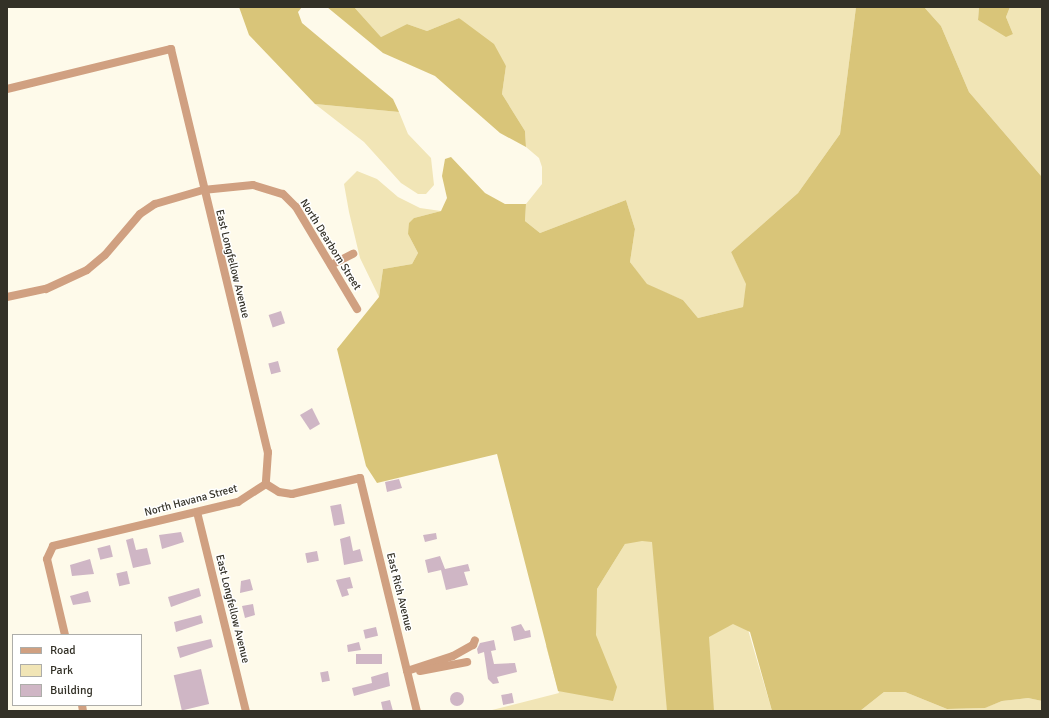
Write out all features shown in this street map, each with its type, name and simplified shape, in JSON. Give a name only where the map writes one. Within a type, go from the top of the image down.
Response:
[{"type":"street","name":"East Longfellow Avenue","points":[[7,89],[171,50],[203,190],[268,452],[266,484]]},
{"type":"street","name":"North Dearborn Street","points":[[7,297],[67,281],[105,255],[140,214],[155,204],[203,190],[253,185],[283,194],[296,207],[357,309]]},
{"type":"street","points":[[331,266],[353,254]]},
{"type":"street","name":"East Rich Avenue","points":[[266,484],[279,492],[292,494],[360,478],[416,711]]},
{"type":"street","name":"North Havana Street","points":[[65,634],[48,552],[53,546],[238,502],[266,484]]},
{"type":"street","name":"East Longfellow Avenue","points":[[197,512],[246,711]]},
{"type":"street","points":[[407,672],[453,656],[473,645],[475,640]]},
{"type":"street","points":[[407,672],[467,662]]},
{"type":"green space","points":[[354,7],[856,7],[840,134],[798,193],[731,252],[747,284],[743,307],[698,318],[683,300],[647,285],[630,262],[635,229],[626,200],[540,233],[525,221],[526,204],[542,184],[542,167],[539,158],[526,147],[525,131],[502,94],[506,66],[459,18],[427,31],[407,24],[381,37]]},
{"type":"green space","points":[[924,7],[979,7],[978,20],[1013,34],[1006,17],[1010,7],[1042,7],[1042,177],[969,92],[941,26]]},
{"type":"green space","points":[[315,104],[399,112],[408,134],[431,158],[434,185],[426,194],[418,194],[401,183],[364,142]]},
{"type":"green space","points":[[357,171],[377,179],[398,197],[420,208],[441,211],[414,218],[408,234],[418,253],[412,264],[383,269],[379,297],[360,258],[344,184]]},
{"type":"green space","points":[[668,518],[718,528],[772,711],[488,711],[559,693],[546,646],[597,589],[625,544]]},
{"type":"green space","points":[[884,692],[905,692],[947,709],[984,708],[1002,701],[1028,698],[1042,701],[1042,711],[860,711]]},
{"type":"shaded area","points":[[239,7],[302,7],[298,12],[302,23],[393,99],[399,112],[315,104],[249,35]]},
{"type":"shaded area","points":[[327,7],[354,7],[381,37],[407,24],[427,31],[459,18],[494,44],[506,66],[502,94],[525,131],[526,147],[500,133],[435,76],[383,53]]},
{"type":"shaded area","points":[[856,7],[924,7],[941,26],[969,92],[1042,177],[1042,701],[1028,698],[1002,701],[985,708],[947,709],[905,692],[884,692],[860,711],[772,711],[750,632],[733,624],[709,637],[714,711],[667,711],[652,542],[642,541],[625,544],[597,589],[596,635],[617,687],[613,701],[558,691],[497,454],[377,483],[366,466],[337,349],[379,297],[383,269],[412,264],[418,253],[408,234],[409,223],[414,218],[441,211],[447,198],[442,176],[445,159],[451,157],[485,193],[505,204],[526,204],[525,221],[540,233],[626,200],[635,229],[630,262],[647,284],[683,300],[698,318],[743,307],[746,284],[731,252],[798,193],[840,134]]},
{"type":"shaded area","points":[[979,7],[1010,7],[1006,17],[1013,34],[1006,37],[978,20]]},
{"type":"building","points":[[281,311],[285,323],[273,327],[269,315]]},
{"type":"building","points":[[278,361],[281,372],[271,374],[268,364]]},
{"type":"building","points":[[312,408],[320,424],[310,430],[300,415]]},
{"type":"building","points":[[399,479],[402,488],[387,492],[385,482]]},
{"type":"building","points":[[341,504],[345,524],[334,526],[330,506]]},
{"type":"building","points":[[181,532],[184,542],[162,549],[159,535]]},
{"type":"building","points":[[436,533],[437,539],[425,542],[423,535]]},
{"type":"building","points":[[350,536],[353,551],[360,549],[363,561],[344,565],[340,539]]},
{"type":"building","points":[[133,538],[136,550],[147,548],[151,564],[133,568],[126,540]]},
{"type":"building","points":[[110,545],[113,557],[100,560],[97,548]]},
{"type":"building","points":[[317,551],[319,561],[307,563],[305,553]]},
{"type":"building","points":[[440,556],[445,569],[468,564],[470,571],[464,572],[468,585],[446,590],[441,570],[428,573],[425,560]]},
{"type":"building","points":[[90,559],[94,574],[72,576],[70,565]]},
{"type":"building","points":[[127,571],[130,584],[119,586],[116,573]]},
{"type":"building","points":[[350,577],[353,588],[347,589],[349,595],[342,597],[336,580]]},
{"type":"building","points":[[250,579],[253,590],[240,593],[241,581]]},
{"type":"building","points":[[199,588],[201,596],[171,607],[168,597]]},
{"type":"building","points":[[88,591],[91,602],[73,605],[70,596]]},
{"type":"building","points":[[253,604],[255,615],[245,618],[242,606]]},
{"type":"building","points":[[201,615],[203,623],[176,632],[174,622]]},
{"type":"building","points":[[521,624],[525,631],[530,630],[531,637],[514,641],[511,627]]},
{"type":"building","points":[[376,627],[378,636],[365,639],[363,630]]},
{"type":"building","points":[[211,639],[213,647],[180,658],[177,647]]},
{"type":"building","points":[[494,640],[496,650],[491,651],[494,664],[515,663],[517,672],[497,677],[499,683],[493,684],[488,679],[484,652],[478,654],[477,649],[480,643]]},
{"type":"building","points":[[359,642],[361,650],[348,652],[347,645]]},
{"type":"building","points":[[356,654],[382,654],[382,664],[356,664]]},
{"type":"building","points":[[201,669],[209,704],[182,710],[174,675]]},
{"type":"building","points":[[328,671],[330,681],[322,682],[320,673]]},
{"type":"building","points":[[388,672],[390,686],[354,696],[352,688],[372,683],[371,677]]},
{"type":"building","points":[[454,692],[460,692],[464,696],[464,702],[460,706],[454,706],[450,702],[450,696]]},
{"type":"building","points":[[512,693],[514,703],[503,705],[501,695]]},
{"type":"building","points":[[390,700],[393,711],[383,711],[381,702]]}]
